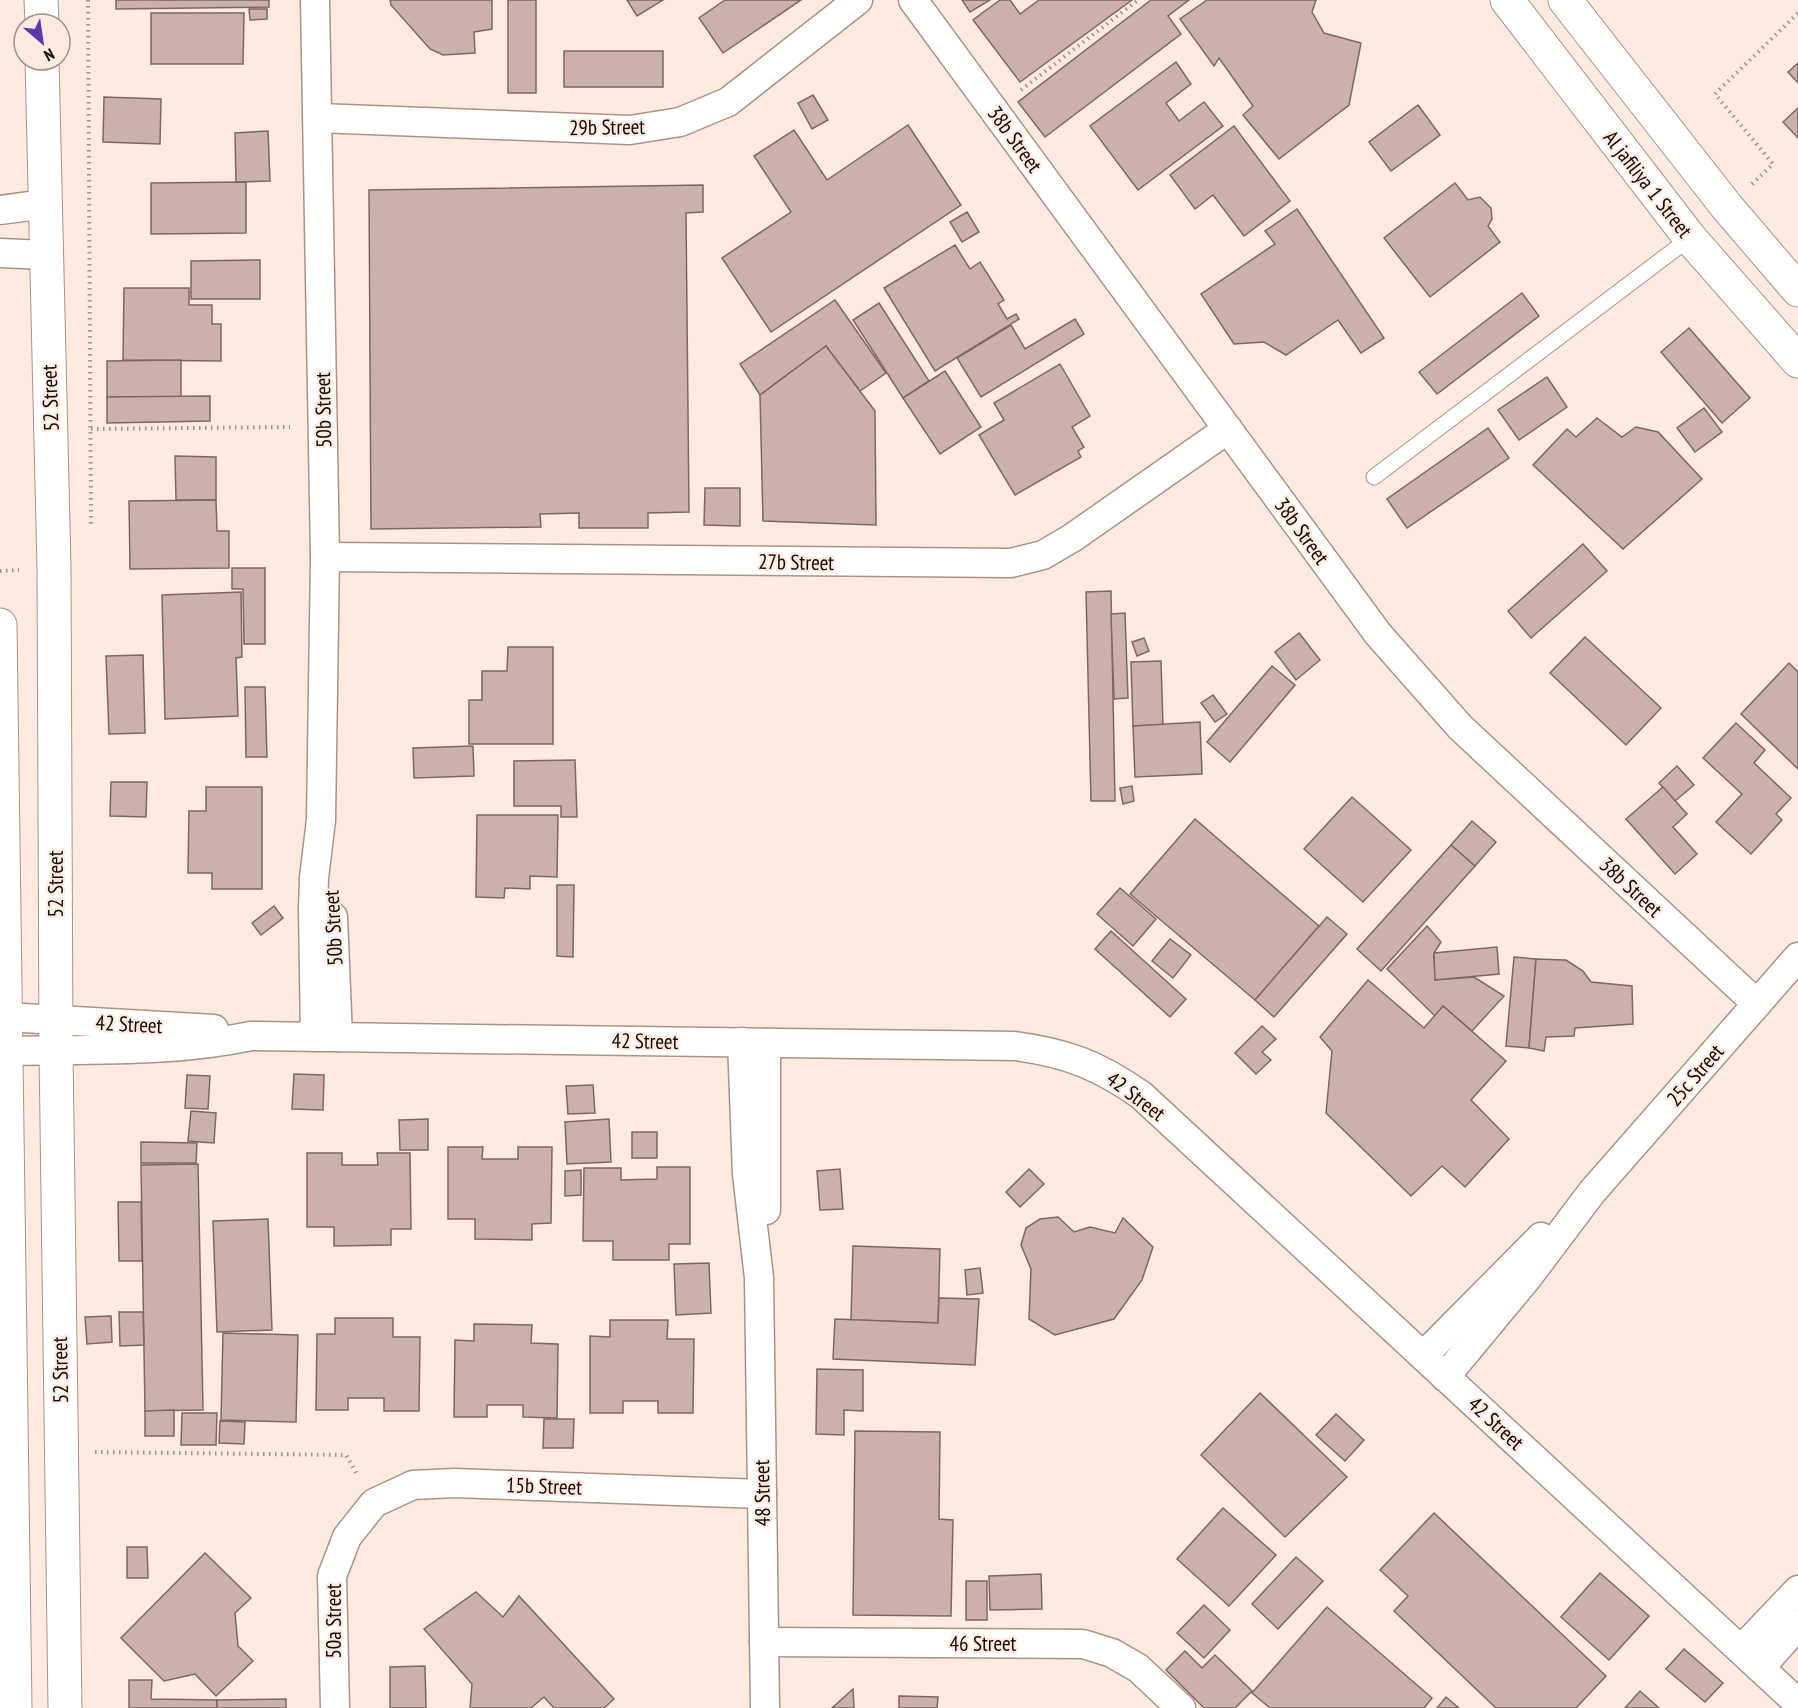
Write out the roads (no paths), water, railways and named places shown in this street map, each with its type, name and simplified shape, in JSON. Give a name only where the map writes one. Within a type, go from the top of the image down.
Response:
[{"type":"street","name":"50b Street","points":[[315,0],[325,556],[321,820],[314,878],[314,909],[326,1037]]},
{"type":"street","name":"29b Street","points":[[318,118],[630,130],[680,122],[728,102],[858,0]]},
{"type":"street","name":"38b Street","points":[[913,0],[1378,634],[1460,727],[1757,1004]]},
{"type":"street","name":"Al jafiliya 1 Street","points":[[1507,0],[1690,238],[1798,361]]},
{"type":"street","points":[[1564,0],[1727,207],[1798,290]]},
{"type":"street","name":"52 Street","points":[[42,72],[54,568],[56,1035],[65,1708]]},
{"type":"street","points":[[0,210],[45,204]]},
{"type":"street","points":[[0,253],[46,255]]},
{"type":"street","name":"27b Street","points":[[325,556],[1011,563],[1043,555],[1072,538],[1228,429]]},
{"type":"street","points":[[0,625],[15,1708]]},
{"type":"street","name":"25c Street","points":[[1445,1377],[1528,1277],[1592,1192],[1798,957]]},
{"type":"street","name":"42 Street","points":[[6,1017],[56,1035],[200,1045],[251,1036],[754,1042],[1015,1046],[1042,1049],[1069,1056],[1094,1066],[1141,1095],[1798,1703]]},
{"type":"street","name":"42 Street","points":[[6,1051],[56,1035]]},
{"type":"street","name":"48 Street","points":[[754,1042],[747,1174],[759,1278],[765,1708]]},
{"type":"street","name":"25c Street","points":[[1423,1356],[1515,1261],[1592,1192]]},
{"type":"street","name":"15b Street","points":[[347,1537],[374,1503],[413,1485],[454,1483],[762,1494]]},
{"type":"street","name":"50a Street","points":[[335,1708],[332,1576],[347,1537]]},
{"type":"street","points":[[1751,1659],[1798,1590]]},
{"type":"street","points":[[1751,1659],[1798,1625]]},
{"type":"street","name":"46 Street","points":[[764,1642],[1083,1644],[1112,1653],[1138,1668],[1181,1708]]},
{"type":"lane","points":[[1374,477],[1690,238]]}]
